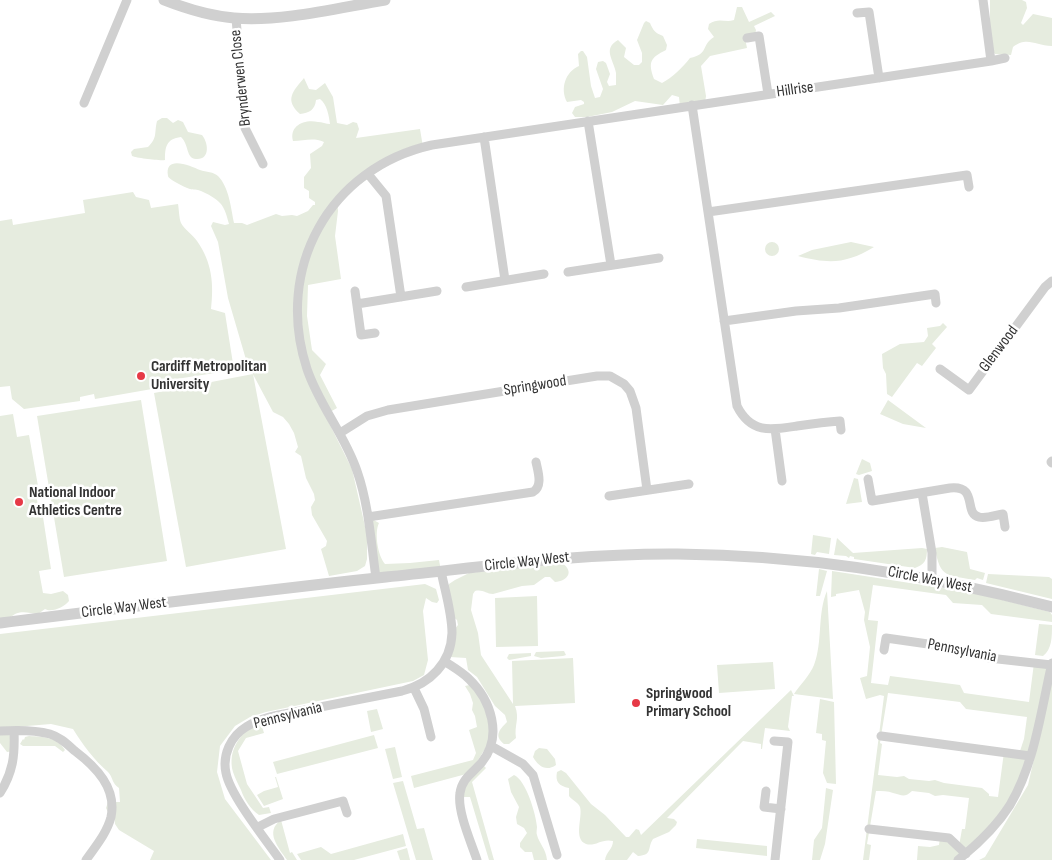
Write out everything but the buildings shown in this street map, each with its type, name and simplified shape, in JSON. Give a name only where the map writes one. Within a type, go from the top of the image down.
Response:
[{"type":"street","points":[[84,103],[127,0]]},
{"type":"street","points":[[164,0],[200,12],[236,18],[292,15],[385,0]]},
{"type":"street","points":[[983,0],[991,62]]},
{"type":"street","points":[[857,13],[869,12],[879,78]]},
{"type":"street","name":"Brynderwen Close","points":[[236,18],[245,128],[263,164]]},
{"type":"street","points":[[748,38],[759,36],[768,94]]},
{"type":"street","name":"Hillrise","points":[[692,105],[991,62],[1005,58]]},
{"type":"street","points":[[376,578],[368,517],[357,470],[307,369],[299,329],[298,297],[304,264],[318,228],[337,200],[347,189],[389,160],[423,147],[692,105],[736,406],[744,419],[750,424],[763,429],[840,421],[841,430]]},
{"type":"street","points":[[588,121],[611,266]]},
{"type":"street","points":[[484,137],[504,280]]},
{"type":"street","points":[[368,174],[386,196],[401,297]]},
{"type":"street","points":[[708,212],[967,175],[969,187]]},
{"type":"street","points":[[568,272],[659,258]]},
{"type":"street","points":[[466,287],[544,274]]},
{"type":"street","name":"Glenwood","points":[[940,369],[969,390],[1045,287],[1052,281]]},
{"type":"street","points":[[355,291],[361,335],[375,333]]},
{"type":"street","points":[[356,304],[437,291]]},
{"type":"street","points":[[724,321],[796,311],[839,308],[935,294],[936,303]]},
{"type":"street","name":"Springwood","points":[[340,433],[367,416],[388,410],[597,376],[610,376],[624,384],[633,398],[647,490]]},
{"type":"street","points":[[775,429],[782,481]]},
{"type":"street","points":[[368,517],[533,492],[539,486],[536,462]]},
{"type":"street","points":[[868,480],[872,501],[960,488],[967,494],[975,516],[984,517],[1003,514],[1005,527]]},
{"type":"street","points":[[609,496],[689,484]]},
{"type":"street","points":[[922,493],[932,553],[932,580]]},
{"type":"street","name":"Circle Way West","points":[[0,623],[376,578],[562,558],[633,554],[681,554],[807,561],[932,580],[984,590],[1052,607]]},
{"type":"street","name":"Pennsylvania","points":[[280,860],[235,794],[225,771],[225,761],[230,744],[239,732],[263,719],[414,688],[429,679],[436,673],[444,661],[452,635],[441,571]]},
{"type":"street","name":"Pennsylvania","points":[[884,650],[886,638],[949,647],[989,658],[1052,664],[1024,776],[1009,806],[988,834],[958,860]]},
{"type":"street","points":[[444,661],[470,680],[487,704],[494,727],[491,746],[482,763],[465,779],[460,794],[461,811],[477,860]]},
{"type":"street","points":[[414,688],[424,709],[432,737]]},
{"type":"street","points":[[0,731],[46,733],[56,736],[90,763],[105,781],[112,801],[111,818],[86,860]]},
{"type":"street","points":[[0,793],[12,769],[14,731]]},
{"type":"street","points":[[881,736],[1030,756]]},
{"type":"street","points":[[774,741],[788,742],[775,860]]},
{"type":"street","points":[[491,746],[524,764],[533,774],[557,855]]},
{"type":"street","points":[[766,791],[764,807],[780,809]]},
{"type":"street","points":[[258,828],[274,819],[343,801],[347,813]]},
{"type":"street","points":[[869,829],[949,838],[966,854]]},
{"type":"shaded area","points":[[990,0],[1022,0],[1026,2],[1027,8],[1021,23],[1023,25],[1033,14],[1052,18],[1052,46],[1023,42],[1013,47],[1011,55],[995,54],[990,48]]},
{"type":"shaded area","points":[[737,7],[742,7],[749,22],[771,12],[775,16],[754,26],[756,30],[755,35],[745,38],[747,48],[710,56],[701,66],[706,96],[705,103],[680,107],[679,97],[672,95],[663,105],[635,101],[612,112],[587,117],[575,117],[572,113],[575,107],[584,104],[584,102],[581,100],[567,102],[564,86],[570,72],[579,66],[578,54],[581,51],[587,57],[591,86],[595,98],[600,97],[603,89],[596,69],[598,62],[603,61],[606,63],[610,74],[607,82],[609,86],[616,85],[616,73],[610,55],[611,47],[618,40],[626,48],[624,57],[634,65],[639,65],[642,62],[642,53],[637,40],[646,21],[650,23],[656,32],[663,36],[667,45],[666,50],[654,58],[651,64],[654,79],[662,83],[677,72],[690,58],[703,52],[707,43],[714,37],[708,29],[709,24],[719,20],[734,20]]},
{"type":"shaded area","points":[[304,78],[309,89],[316,90],[325,83],[333,97],[337,123],[347,125],[353,122],[357,123],[359,129],[356,138],[420,129],[423,147],[405,153],[337,200],[338,211],[335,236],[341,279],[308,285],[307,316],[312,350],[326,364],[320,375],[337,408],[325,415],[352,469],[367,535],[367,559],[365,566],[357,571],[329,576],[321,549],[326,546],[327,541],[312,515],[311,507],[315,500],[314,494],[306,478],[301,456],[295,452],[298,447],[294,433],[283,417],[273,412],[247,363],[228,298],[218,242],[211,226],[213,222],[229,224],[225,210],[219,201],[211,196],[200,190],[185,187],[168,176],[168,169],[174,163],[185,164],[216,175],[225,186],[231,204],[234,223],[247,225],[276,214],[297,216],[308,211],[315,205],[315,202],[309,198],[309,191],[304,188],[304,177],[311,168],[310,154],[322,146],[324,142],[312,139],[293,141],[293,131],[303,123],[313,121],[330,124],[326,107],[320,99],[316,100],[309,112],[303,114],[300,114],[292,104],[291,100],[294,91]]},
{"type":"shaded area","points":[[167,118],[173,123],[178,120],[183,122],[188,132],[202,135],[207,146],[204,157],[196,159],[191,157],[181,137],[167,144],[165,160],[132,156],[131,152],[134,149],[148,147],[151,144],[157,121]]},
{"type":"shaded area","points":[[133,192],[136,197],[149,200],[151,208],[178,204],[181,223],[197,241],[209,265],[212,282],[211,309],[225,313],[234,370],[170,380],[170,383],[152,386],[152,389],[95,399],[94,394],[80,397],[80,401],[24,409],[12,399],[10,386],[0,387],[0,221],[12,219],[13,225],[85,213],[83,200]]},
{"type":"shaded area","points":[[769,242],[775,242],[779,249],[775,256],[769,256],[765,252],[765,246]]},
{"type":"shaded area","points":[[851,242],[874,247],[855,257],[837,261],[798,256],[812,250]]},
{"type":"shaded area","points":[[943,323],[947,327],[932,344],[936,348],[922,366],[917,363],[892,397],[887,394],[882,354],[900,344],[924,342],[928,336],[927,328],[940,326]]},
{"type":"shaded area","points":[[253,374],[286,549],[186,567],[154,393]]},
{"type":"shaded area","points":[[141,400],[167,561],[64,577],[37,416]]},
{"type":"shaded area","points":[[888,400],[926,428],[903,424],[880,414]]},
{"type":"shaded area","name":"National Indoor Athletics Centre","points":[[13,414],[17,437],[29,435],[38,486],[35,487],[40,518],[43,517],[51,569],[39,571],[43,593],[51,594],[63,591],[68,595],[69,601],[54,610],[45,609],[38,614],[19,613],[9,619],[0,619],[0,416]]},
{"type":"shaded area","points":[[862,459],[870,463],[872,471],[859,475],[856,474]]},
{"type":"shaded area","points":[[854,478],[858,479],[862,502],[846,504]]},
{"type":"shaded area","points":[[368,517],[379,523],[377,532],[378,544],[380,556],[385,564],[439,560],[441,571],[376,578]]},
{"type":"shaded area","points":[[813,535],[831,538],[829,554],[817,552],[815,555],[811,554]]},
{"type":"shaded area","points":[[837,538],[853,553],[922,548],[927,549],[927,556],[921,565],[915,568],[854,559],[854,557],[850,556],[849,558],[834,555]]},
{"type":"shaded area","points":[[942,547],[967,552],[970,569],[985,573],[983,580],[947,574],[940,565],[935,548]]},
{"type":"shaded area","points":[[562,563],[566,566],[569,573],[563,580],[555,582],[550,577],[545,577],[534,585],[522,586],[493,594],[475,591],[473,594],[471,610],[478,633],[481,655],[513,704],[512,661],[573,658],[575,703],[515,706],[517,715],[516,738],[509,744],[504,744],[498,736],[500,730],[507,722],[505,715],[495,706],[477,677],[468,670],[466,658],[450,657],[454,630],[458,625],[457,620],[452,616],[447,588],[449,584],[469,573]]},
{"type":"shaded area","points":[[819,569],[827,571],[820,596],[816,596]]},
{"type":"shaded area","points":[[832,571],[975,593],[1050,612],[1052,615],[1052,622],[991,614],[982,605],[953,603],[946,595],[873,585],[868,620],[878,621],[871,683],[888,685],[890,676],[960,685],[964,693],[1029,702],[1034,663],[1052,665],[1030,756],[1009,806],[958,860],[917,860],[918,846],[930,847],[939,845],[940,837],[959,846],[962,829],[965,829],[969,798],[935,796],[929,793],[912,791],[907,795],[903,795],[887,791],[876,791],[867,844],[871,845],[869,860],[863,860],[884,696],[880,695],[866,699],[860,678],[867,676],[870,647],[864,620],[865,612],[859,590],[836,594],[836,596],[831,597]],"holes":[[[888,693],[960,702],[966,709],[1027,717],[1024,739],[1019,754],[1004,752],[998,797],[989,796],[982,788],[935,780],[909,779],[904,776],[878,775],[882,744],[880,743]]]},
{"type":"shaded area","points":[[988,574],[1049,577],[1052,579],[1052,599],[986,583]]},
{"type":"shaded area","points":[[425,584],[436,589],[439,600],[437,603],[426,598],[423,611],[428,660],[424,675],[413,681],[250,717],[235,726],[220,746],[217,772],[225,799],[271,860],[150,860],[154,851],[119,830],[115,824],[114,814],[108,812],[106,808],[108,802],[120,802],[119,788],[115,785],[108,772],[89,752],[73,729],[51,724],[15,727],[14,751],[7,752],[0,743],[0,634]]},
{"type":"shaded area","points":[[827,591],[833,699],[794,694],[814,665],[817,656],[822,609]]},
{"type":"shaded area","points":[[537,596],[538,646],[496,647],[495,598]]},
{"type":"shaded area","points":[[1039,624],[1052,625],[1050,646],[1043,656],[1035,655]]},
{"type":"shaded area","points":[[564,651],[566,655],[563,656],[541,658],[534,656],[536,652]]},
{"type":"shaded area","points":[[531,653],[531,656],[509,660],[507,658],[509,654]]},
{"type":"shaded area","points":[[773,662],[775,689],[719,693],[717,665]]},
{"type":"shaded area","points":[[1052,680],[1052,860],[979,860],[985,857],[1028,785]]},
{"type":"shaded area","points":[[474,684],[479,691],[493,736],[470,773],[414,788],[411,776],[473,760],[476,753],[469,730],[477,727],[472,710],[473,703],[465,686]]},
{"type":"shaded area","points":[[791,690],[794,696],[792,696],[788,727],[790,731],[765,728],[762,749],[761,744],[743,741],[667,818],[674,819],[677,822],[676,825],[669,832],[653,839],[648,853],[638,856],[633,852],[627,860],[605,860],[613,841],[609,840],[589,845],[582,841],[579,833],[580,807],[569,796],[569,788],[558,783],[557,772],[561,770],[566,773],[591,804],[605,815],[626,837],[629,837],[636,829],[639,830],[641,835]]},
{"type":"shaded area","points":[[820,699],[834,702],[836,784],[827,783],[823,773],[826,741],[822,740],[822,734],[816,733]]},
{"type":"shaded area","points":[[377,709],[383,729],[371,732],[367,711]]},
{"type":"shaded area","points":[[261,723],[264,733],[246,738],[238,751],[247,784],[263,808],[269,807],[271,813],[259,815],[244,797],[234,774],[232,756],[237,742],[242,736]]},
{"type":"shaded area","points":[[374,735],[378,748],[277,774],[273,762]]},
{"type":"shaded area","points":[[25,737],[45,737],[54,740],[65,750],[63,752],[55,746],[23,746],[20,744]]},
{"type":"shaded area","points":[[395,747],[402,777],[393,779],[385,749]]},
{"type":"shaded area","points":[[539,748],[547,749],[555,759],[556,765],[546,768],[537,763],[533,757],[535,751]]},
{"type":"shaded area","points":[[483,765],[486,768],[472,782],[494,860],[489,860],[470,797],[463,797],[466,783]]},
{"type":"shaded area","points":[[514,775],[523,783],[530,798],[537,834],[547,860],[534,860],[532,852],[525,852],[520,847],[520,843],[527,833],[524,828],[517,824],[516,817],[519,807],[511,792],[508,779]]},
{"type":"shaded area","points":[[275,777],[283,799],[264,806],[257,795],[278,787]]},
{"type":"shaded area","points":[[403,781],[417,829],[424,828],[433,860],[416,860],[393,783]]},
{"type":"shaded area","points":[[826,788],[833,790],[825,844],[820,860],[812,860],[814,840],[822,828]]},
{"type":"shaded area","points":[[281,820],[290,853],[292,852],[297,860],[287,860],[273,835],[276,825]]},
{"type":"shaded area","points":[[403,834],[406,846],[354,860],[301,860],[297,854],[321,847],[331,854]]},
{"type":"shaded area","points":[[697,839],[767,846],[767,856],[696,848]]},
{"type":"shaded area","points":[[407,848],[410,860],[400,860],[397,851]]},
{"type":"place","name":"Cardiff Metropolitan University","points":[[141,376]]},
{"type":"place","name":"National Indoor Athletics Centre","points":[[19,502]]},
{"type":"place","name":"Springwood Primary School","points":[[636,703]]}]
